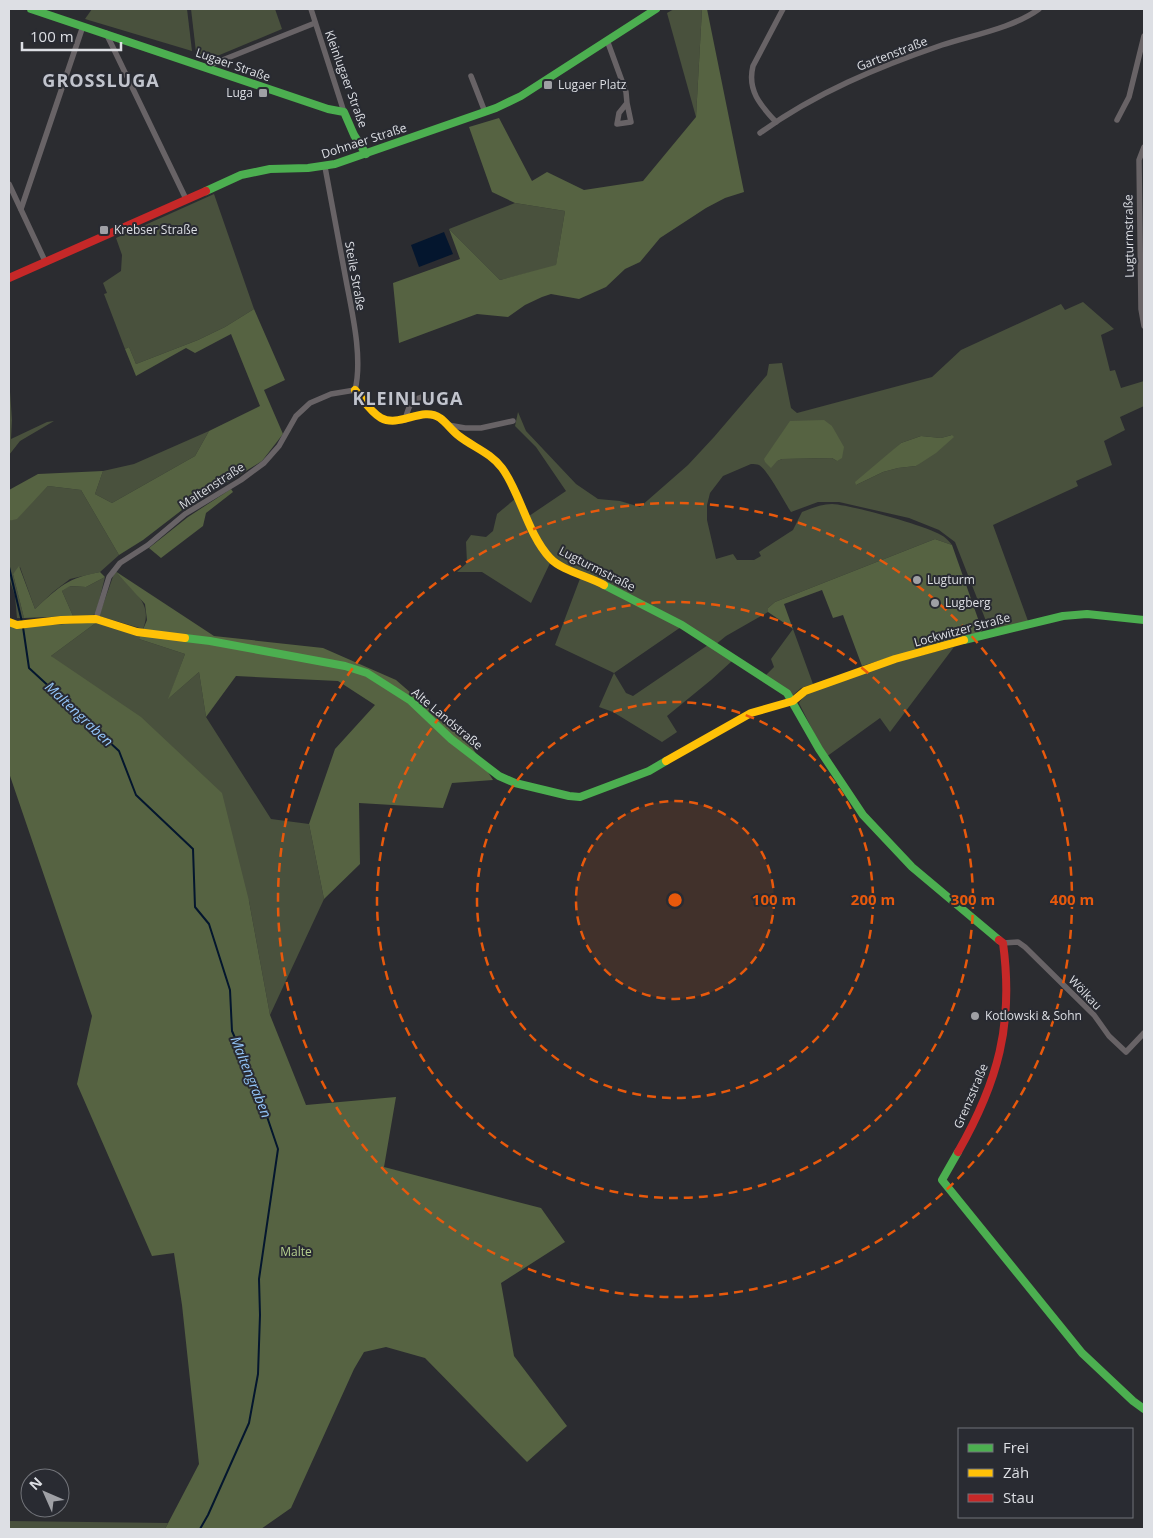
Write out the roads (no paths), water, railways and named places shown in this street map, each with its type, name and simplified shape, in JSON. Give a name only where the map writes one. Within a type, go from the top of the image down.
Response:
[{"type":"street","name":"Lugaer Straße","points":[[31,9],[328,109],[344,112]]},
{"type":"street","name":"Kleinlugaer Straße","points":[[311,9],[344,112],[354,135],[366,154]]},
{"type":"street","name":"Dohnaer Straße","points":[[9,278],[242,175],[256,171],[325,167],[506,104],[656,9]]},
{"type":"street","points":[[776,122],[754,94],[752,74],[753,66],[783,9]]},
{"type":"street","name":"Gartenstraße","points":[[760,133],[838,86],[881,67],[1016,21],[1039,9]]},
{"type":"street","points":[[205,67],[315,23]]},
{"type":"street","points":[[21,209],[83,26]]},
{"type":"street","points":[[106,33],[186,199]]},
{"type":"street","points":[[1117,120],[1129,96],[1144,36]]},
{"type":"street","points":[[607,40],[626,92],[626,103]]},
{"type":"street","points":[[471,76],[485,112]]},
{"type":"street","name":"Lugturmstraße","points":[[1144,147],[1139,160],[1141,309],[1144,326]]},
{"type":"street","name":"Steile Straße","points":[[325,167],[351,306],[358,362],[358,379],[355,390]]},
{"type":"street","points":[[9,184],[45,261]]},
{"type":"street","points":[[355,390],[382,419],[391,422],[405,420],[410,405],[417,398],[422,397],[426,400]]},
{"type":"street","name":"Maltenstraße","points":[[96,619],[109,577],[120,563],[148,545],[185,514],[241,480],[264,463],[279,446],[296,416],[310,403],[331,394],[355,390]]},
{"type":"street","name":"Lugturmstraße","points":[[405,420],[428,414],[434,415],[448,425],[456,434],[486,452],[499,463],[540,544],[550,558],[560,566],[600,583],[682,626],[787,693],[793,701]]},
{"type":"street","points":[[448,425],[464,428],[481,428],[513,421]]},
{"type":"street","name":"Lockwitzer Straße","points":[[793,701],[805,691],[895,659],[989,633],[1079,614],[1144,620]]},
{"type":"street","name":"Alte Landstraße","points":[[9,622],[23,624],[96,619],[137,632],[210,641],[345,666],[361,671],[411,701],[447,735],[499,776],[515,784],[570,796],[580,797],[648,771],[751,714],[793,701]]},
{"type":"street","points":[[793,701],[819,749],[863,814],[912,867],[1003,943]]},
{"type":"street","name":"Wölkau","points":[[1003,943],[1018,942],[1025,947],[1094,1015],[1109,1036],[1126,1052],[1144,1033]]},
{"type":"street","name":"Grenzstraße","points":[[1003,943],[1007,1000],[1003,1041],[996,1071],[977,1115],[942,1180],[1082,1353],[1144,1409]]},
{"type":"water","points":[[444,232],[453,254],[419,267],[411,245]]},
{"type":"waterway","name":"Maltengraben","points":[[9,567],[22,622]]},
{"type":"waterway","name":"Maltengraben","points":[[23,627],[29,668],[119,751],[136,795],[193,849],[195,907],[209,924],[230,990],[232,1031],[258,1090],[278,1149],[259,1279],[258,1374],[249,1423],[200,1529]]},
{"type":"place","name":"Lugaer Platz","points":[[548,85]]},
{"type":"place","name":"Luga","points":[[263,93]]},
{"type":"place","name":"Krebser Straße","points":[[104,230]]},
{"type":"place","name":"Lugturm","points":[[917,580]]},
{"type":"place","name":"Lugberg","points":[[935,603]]},
{"type":"place","name":"Kotlowski & Sohn","points":[[975,1016]]},
{"type":"district","name":"GROSSLUGA","points":[[101,81]]},
{"type":"district","name":"KLEINLUGA","points":[[408,399]]},
{"type":"park label","name":"Malte","points":[[296,1252]]}]
